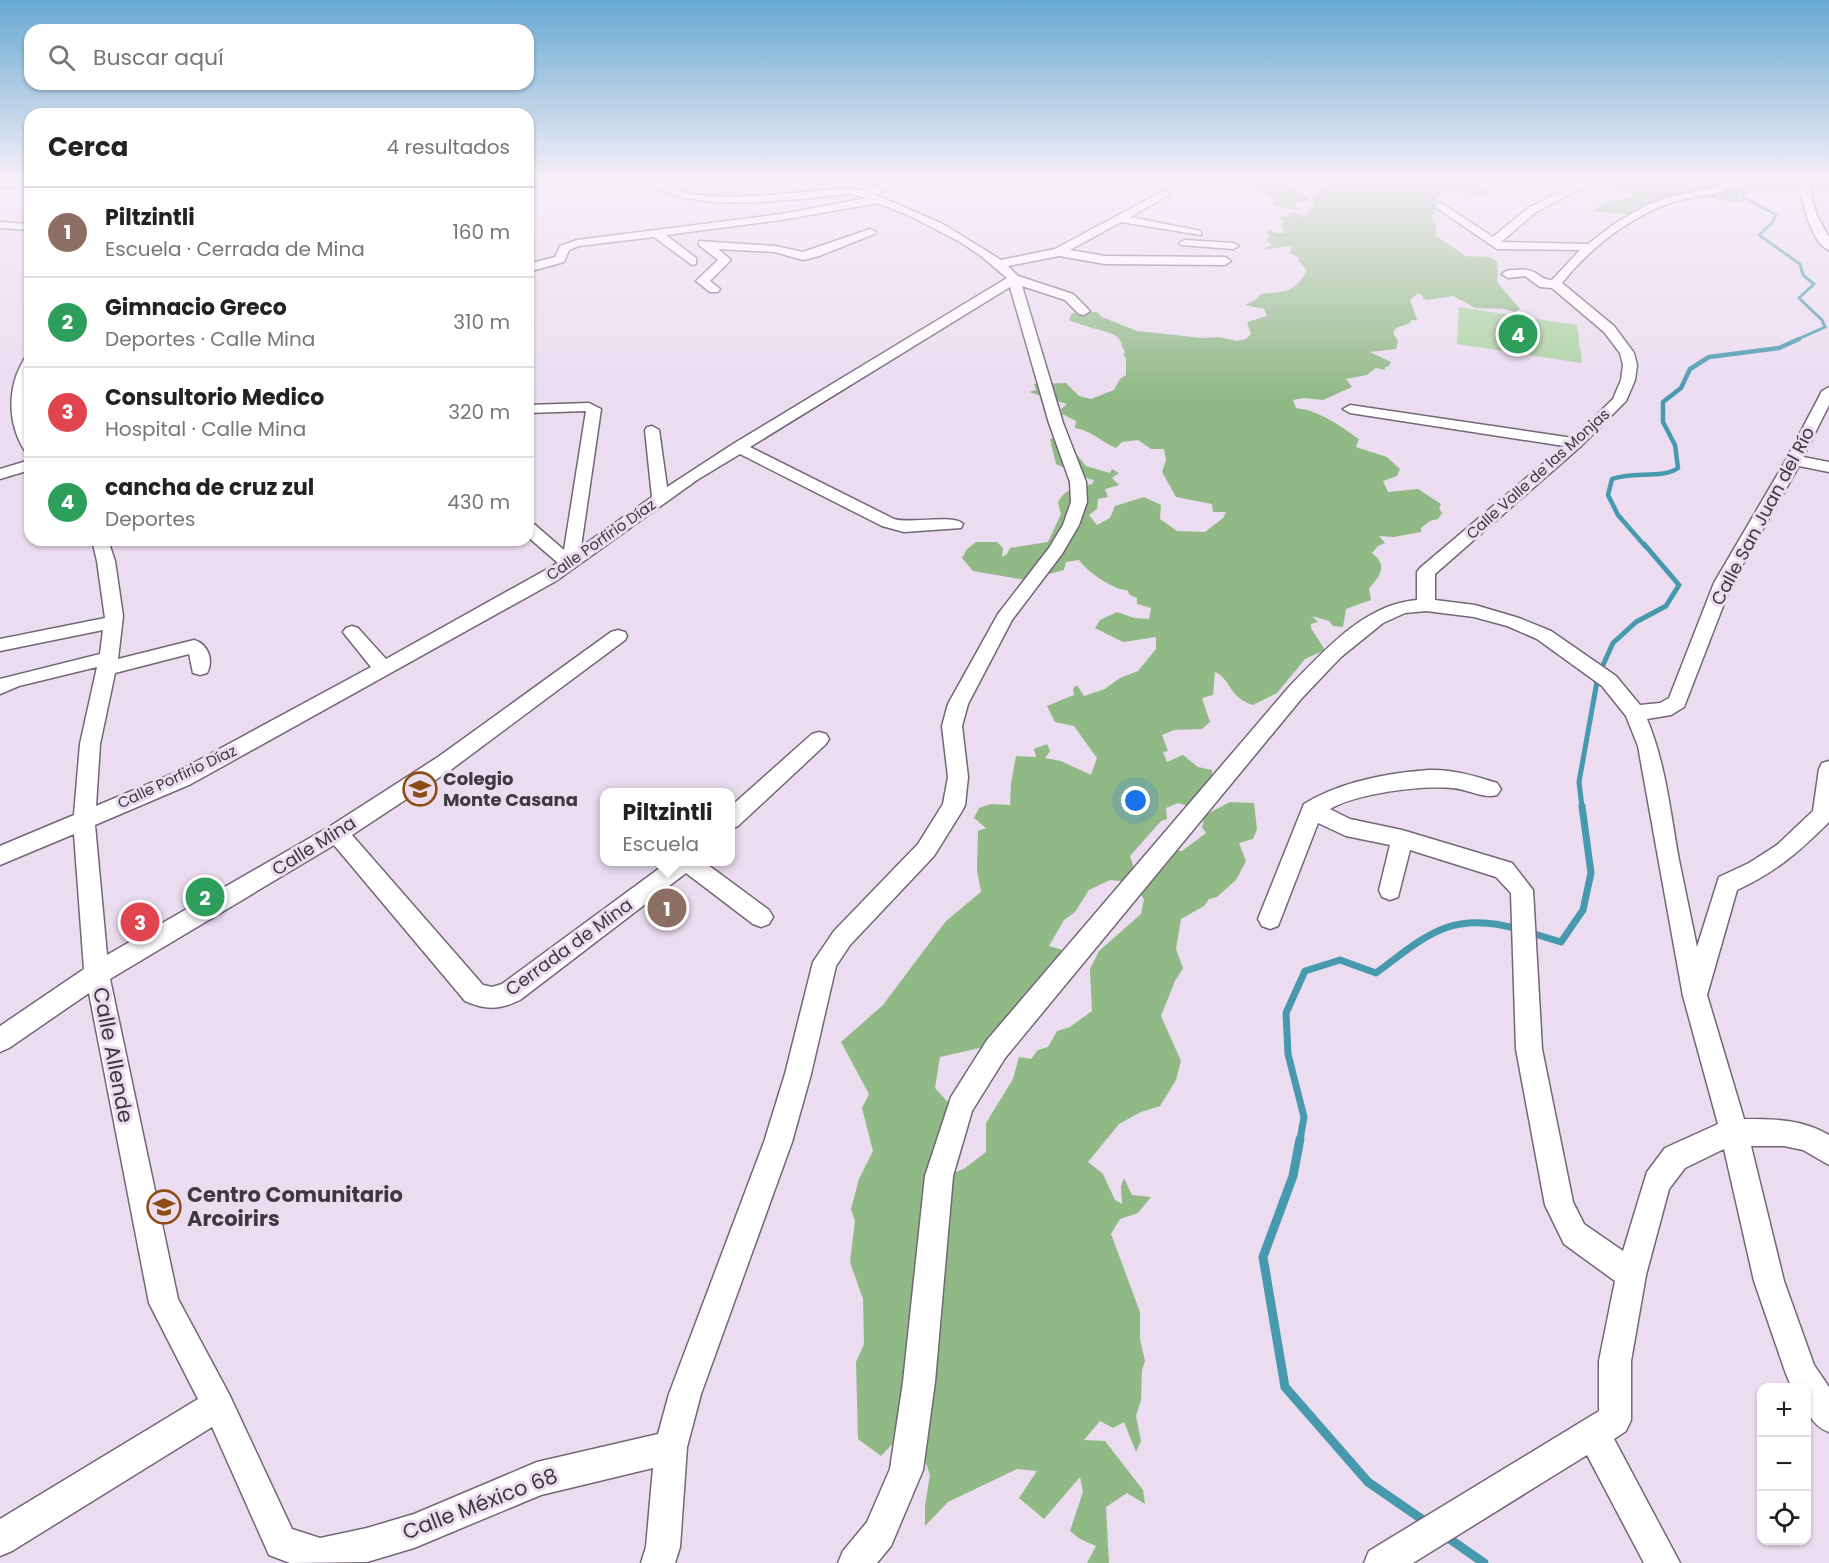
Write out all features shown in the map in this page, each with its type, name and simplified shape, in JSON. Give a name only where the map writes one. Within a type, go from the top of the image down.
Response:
[{"type":"street","points":[[534,266],[560,259],[564,251]]},
{"type":"street","points":[[679,251],[692,261]]},
{"type":"street","points":[[713,251],[725,260],[702,280],[714,289]]},
{"type":"street","points":[[783,251],[803,256],[823,251]]},
{"type":"street","points":[[658,1563],[663,1547],[671,1447],[686,1394],[778,1142],[798,1074],[825,962],[842,938],[926,850],[954,805],[958,777],[952,726],[958,704],[1004,618],[1056,550],[1071,525],[1079,502],[1078,482],[1056,423],[1014,279],[1000,264],[978,251]]},
{"type":"street","points":[[1164,260],[1175,251]]},
{"type":"street","points":[[1555,284],[1570,265],[1586,251]]},
{"type":"street","points":[[1000,264],[1059,252],[1105,260],[1225,261]]},
{"type":"street","name":"Calle Valle de las Monjas","points":[[1426,605],[1426,572],[1576,443],[1618,401],[1628,380],[1630,365],[1627,353],[1609,329],[1555,284],[1544,284],[1528,272],[1508,274]]},
{"type":"street","points":[[1014,279],[1069,297],[1084,311]]},
{"type":"street","name":"Calle Porfirio Díaz","points":[[0,856],[184,778],[570,565],[660,497],[1014,279]]},
{"type":"street","points":[[24,373],[18,400],[24,436]]},
{"type":"street","name":"Calle San Juan del Río","points":[[1635,713],[1664,710],[1677,702],[1723,583],[1794,460],[1829,391]]},
{"type":"street","points":[[534,409],[589,407],[594,409],[570,565]]},
{"type":"street","points":[[1350,409],[1576,443]]},
{"type":"street","points":[[652,429],[660,497]]},
{"type":"street","points":[[738,447],[888,524],[904,526],[955,524]]},
{"type":"street","points":[[1794,460],[1829,466]]},
{"type":"street","points":[[0,474],[24,467]]},
{"type":"street","points":[[534,533],[570,565]]},
{"type":"street","name":"Calle Allende","points":[[102,546],[106,561],[113,622],[90,744],[84,820],[97,975],[164,1303],[218,1405],[281,1543]]},
{"type":"street","points":[[855,1563],[879,1534],[906,1470],[919,1382],[939,1176],[960,1106],[996,1049],[1295,693],[1334,652],[1377,619],[1401,607],[1426,605],[1475,611],[1513,622],[1544,635],[1609,681],[1635,713],[1648,746],[1657,785],[1695,996],[1734,1132],[1769,1281],[1802,1374],[1829,1416]]},
{"type":"street","points":[[0,645],[113,622]]},
{"type":"street","points":[[352,632],[383,668]]},
{"type":"street","name":"Calle Mina","points":[[0,1040],[97,975],[337,833],[445,763],[618,636]]},
{"type":"street","points":[[0,687],[14,681],[194,646],[198,648],[200,668]]},
{"type":"street","points":[[735,815],[819,739]]},
{"type":"street","points":[[1695,996],[1727,884],[1757,870],[1785,851],[1823,814],[1829,769]]},
{"type":"street","points":[[1270,919],[1312,810],[1333,797],[1367,788],[1430,778],[1456,780],[1491,789]]},
{"type":"street","points":[[1312,810],[1346,827],[1402,839],[1504,870],[1522,890],[1529,1049],[1559,1205],[1574,1234],[1631,1275]]},
{"type":"street","name":"Cerrada de Mina","points":[[337,833],[474,993],[487,999],[499,998],[511,992],[679,866]]},
{"type":"street","points":[[1390,890],[1402,839]]},
{"type":"street","points":[[693,866],[761,917]]},
{"type":"street","points":[[1381,1563],[1615,1420],[1615,1360],[1631,1275],[1657,1182],[1675,1158],[1734,1132],[1784,1133],[1808,1138],[1829,1151]]},
{"type":"street","points":[[0,1539],[218,1405]]},
{"type":"street","points":[[1593,1433],[1663,1563]]},
{"type":"street","name":"Calle México 68","points":[[281,1543],[320,1555],[367,1545],[414,1531],[504,1495],[537,1479],[671,1447]]},
{"type":"green space","points":[[1290,251],[1459,251],[1466,256],[1490,257],[1498,262],[1497,282],[1520,309],[1516,312],[1476,308],[1453,296],[1427,300],[1418,293],[1410,300],[1417,320],[1411,320],[1410,323],[1396,328],[1393,333],[1398,341],[1396,349],[1370,352],[1391,362],[1385,370],[1376,368],[1367,375],[1346,379],[1352,387],[1323,400],[1304,398],[1293,400],[1296,408],[1321,415],[1359,439],[1356,447],[1387,457],[1400,469],[1397,476],[1383,481],[1388,492],[1418,489],[1441,504],[1439,508],[1442,513],[1438,519],[1430,521],[1421,528],[1421,532],[1394,537],[1379,536],[1385,543],[1378,546],[1372,553],[1380,562],[1381,571],[1369,589],[1371,600],[1346,609],[1343,627],[1333,626],[1329,621],[1312,616],[1318,622],[1311,624],[1311,628],[1325,650],[1305,659],[1277,693],[1253,705],[1239,698],[1225,679],[1215,672],[1213,695],[1202,698],[1210,722],[1202,729],[1174,730],[1162,735],[1168,751],[1163,752],[1167,762],[1183,755],[1198,767],[1212,770],[1213,799],[1197,794],[1188,806],[1178,803],[1166,808],[1167,819],[1161,821],[1130,856],[1136,874],[1130,882],[1110,880],[1089,890],[1075,912],[1064,920],[1049,946],[1066,951],[1019,1039],[940,1057],[935,1088],[953,1108],[945,1177],[965,1168],[986,1152],[986,1123],[1013,1079],[1019,1057],[1031,1059],[1038,1050],[1048,1047],[1057,1031],[1070,1027],[1092,1011],[1090,969],[1099,951],[1141,914],[1144,899],[1139,893],[1139,882],[1166,866],[1172,857],[1162,854],[1159,848],[1182,851],[1206,833],[1202,827],[1205,815],[1230,802],[1254,803],[1257,829],[1253,839],[1239,843],[1246,861],[1236,880],[1217,897],[1209,899],[1204,906],[1181,919],[1176,949],[1183,968],[1175,981],[1161,1016],[1181,1061],[1176,1080],[1160,1106],[1141,1112],[1119,1124],[1088,1162],[1103,1174],[1115,1200],[1122,1204],[1121,1186],[1124,1178],[1132,1195],[1151,1197],[1138,1213],[1120,1219],[1111,1234],[1140,1312],[1140,1339],[1145,1361],[1142,1370],[1141,1400],[1136,1416],[1141,1441],[1136,1452],[1124,1422],[1113,1428],[1100,1421],[1084,1440],[1105,1441],[1143,1490],[1145,1504],[1127,1493],[1106,1507],[1109,1563],[1087,1563],[1096,1546],[1080,1539],[1070,1531],[1083,1492],[1080,1477],[1044,1519],[1019,1498],[1037,1471],[1017,1469],[948,1502],[925,1526],[925,1505],[930,1475],[912,1423],[881,1456],[858,1439],[856,1362],[864,1344],[863,1299],[850,1262],[855,1221],[851,1209],[859,1179],[873,1151],[862,1108],[869,1094],[841,1042],[883,1005],[946,921],[981,892],[977,870],[978,831],[986,828],[974,818],[979,808],[991,804],[1010,805],[1016,756],[1036,757],[1034,749],[1047,744],[1050,751],[1045,758],[1061,761],[1091,775],[1097,758],[1074,726],[1055,722],[1047,706],[1074,695],[1073,689],[1077,685],[1084,696],[1105,689],[1120,678],[1138,671],[1156,649],[1156,637],[1123,642],[1095,628],[1100,620],[1117,612],[1134,618],[1149,619],[1151,608],[1137,604],[1137,598],[1130,595],[1127,590],[1101,580],[1079,560],[1066,562],[1064,570],[1026,580],[973,571],[962,558],[967,549],[976,542],[997,542],[1003,548],[1002,557],[1010,548],[1048,542],[1061,514],[1058,503],[1061,498],[1068,491],[1092,484],[1094,480],[1056,464],[1050,439],[1057,437],[1068,444],[1086,466],[1110,473],[1112,469],[1119,473],[1112,478],[1119,485],[1105,489],[1108,497],[1098,499],[1097,509],[1089,515],[1097,525],[1110,518],[1115,506],[1144,497],[1161,505],[1160,519],[1177,531],[1205,532],[1223,518],[1226,512],[1213,512],[1212,504],[1176,497],[1162,472],[1166,460],[1164,449],[1151,449],[1138,440],[1122,442],[1116,448],[1111,446],[1086,431],[1075,428],[1076,421],[1062,414],[1061,409],[1067,404],[1029,392],[1036,390],[1034,384],[1066,383],[1079,396],[1091,399],[1114,390],[1120,379],[1126,375],[1126,358],[1123,355],[1125,352],[1118,338],[1107,332],[1069,320],[1072,313],[1097,312],[1102,317],[1137,331],[1202,338],[1219,337],[1237,341],[1246,339],[1251,334],[1247,322],[1267,316],[1264,309],[1245,305],[1261,294],[1293,288],[1307,271],[1298,260],[1300,258],[1289,253]]},
{"type":"green space","points":[[1459,307],[1577,325],[1582,363],[1457,344]]},
{"type":"waterway","points":[[1782,251],[1800,264],[1803,275],[1814,284],[1799,298],[1822,320],[1825,327],[1796,340]]},
{"type":"waterway","points":[[1645,546],[1618,515],[1608,495],[1612,479],[1629,475],[1664,473],[1678,468],[1675,445],[1663,422],[1663,402],[1681,388],[1690,369],[1709,357],[1779,348],[1799,339]]},
{"type":"waterway","points":[[1582,807],[1579,782],[1598,676],[1613,643],[1636,622],[1666,606],[1679,585],[1644,544]]},
{"type":"waterway","points":[[1528,932],[1561,942],[1583,910],[1591,873],[1582,806]]},
{"type":"waterway","points":[[1300,1140],[1304,1117],[1288,1054],[1286,1013],[1305,971],[1340,960],[1376,973],[1426,937],[1457,925],[1495,924],[1518,929]]},
{"type":"waterway","points":[[1300,1139],[1293,1176],[1263,1257],[1285,1387],[1368,1482],[1426,1522]]},
{"type":"waterway","points":[[1444,1535],[1484,1563]]},
{"type":"place","name":"cancha de cruz zul","points":[[1518,334]]},
{"type":"place","name":"Colegio Monte Casana","points":[[420,789]]},
{"type":"place","name":"Gimnacio Greco","points":[[205,897]]},
{"type":"place","name":"Piltzintli","points":[[667,908]]},
{"type":"place","name":"Consultorio Medico","points":[[140,922]]},
{"type":"place","name":"Centro Comunitario Arcoirirs","points":[[164,1207]]}]
